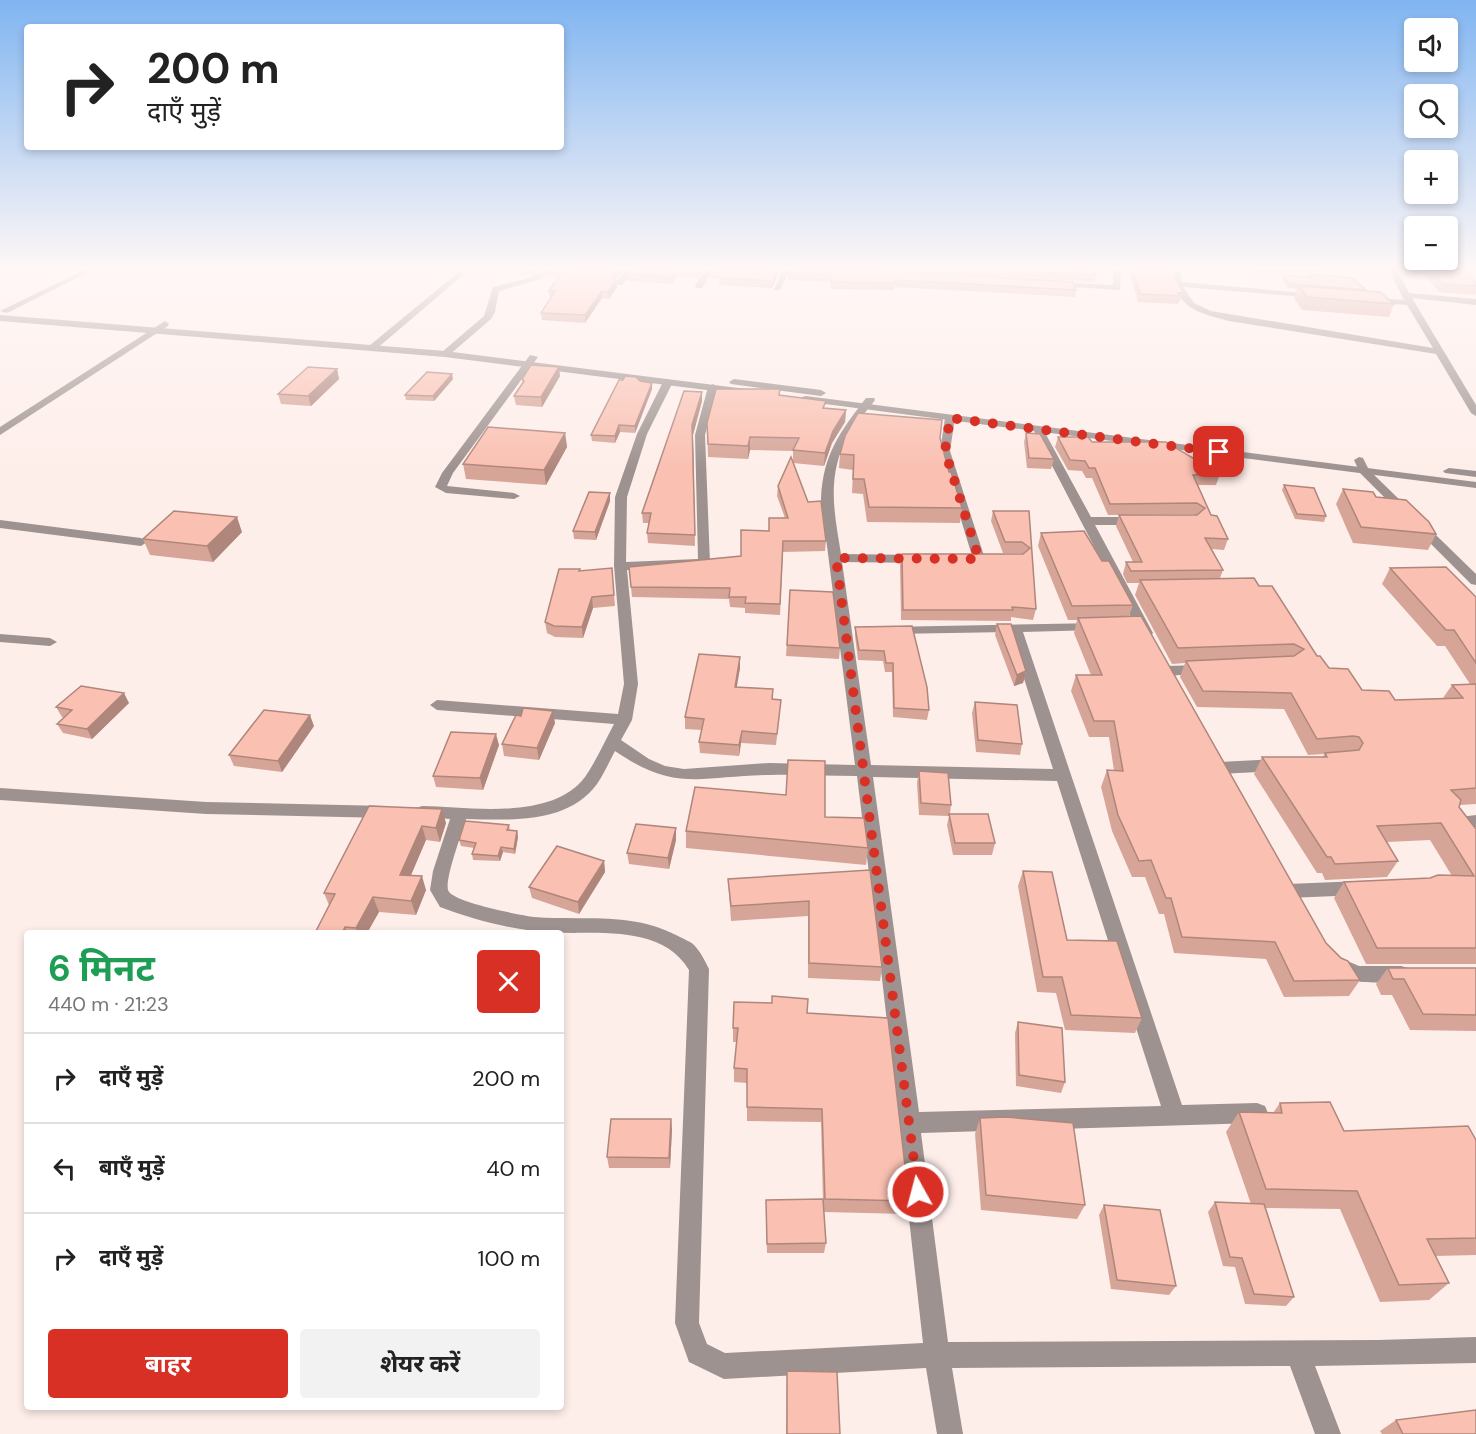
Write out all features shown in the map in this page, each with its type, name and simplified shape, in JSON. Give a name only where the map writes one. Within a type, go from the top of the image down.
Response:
[{"type":"street","points":[[0,432],[144,337]]},
{"type":"street","points":[[247,337],[375,345],[385,337]]},
{"type":"street","points":[[294,337],[530,360],[1362,465],[1476,485]]},
{"type":"street","points":[[448,351],[466,337]]},
{"type":"street","points":[[1346,337],[1440,352]]},
{"type":"street","points":[[1431,337],[1476,413]]},
{"type":"street","points":[[530,360],[668,382],[868,404],[950,418],[1038,429],[1362,465],[1476,474]]},
{"type":"street","points":[[514,496],[446,490],[441,487],[442,480],[530,360]]},
{"type":"street","points":[[0,794],[206,808],[460,813],[519,814],[564,804],[590,782],[624,720],[631,684],[620,566],[621,497],[642,434],[668,382]]},
{"type":"street","points":[[620,566],[704,563],[700,435],[713,387]]},
{"type":"street","points":[[868,404],[844,434],[828,474],[827,499],[851,630],[864,772],[937,1355],[950,1434]]},
{"type":"street","points":[[950,418],[945,451],[978,559]]},
{"type":"street","points":[[1038,429],[1087,521],[1128,589],[1135,625],[1177,691]]},
{"type":"street","points":[[1362,465],[1476,581]]},
{"type":"street","points":[[1087,521],[1146,521]]},
{"type":"street","points":[[0,524],[141,542]]},
{"type":"street","points":[[836,558],[931,559]]},
{"type":"street","points":[[880,630],[1107,626]]},
{"type":"street","points":[[1015,629],[1175,1116]]},
{"type":"street","points":[[0,638],[50,642]]},
{"type":"street","points":[[1166,671],[1221,669]]},
{"type":"street","points":[[437,705],[624,720]]},
{"type":"street","points":[[612,741],[643,763],[662,771],[684,775],[769,768],[1063,775]]},
{"type":"street","points":[[1209,749],[1231,788]]},
{"type":"street","points":[[1220,768],[1287,764]]},
{"type":"street","points":[[460,813],[440,880],[439,890],[446,902],[465,909],[533,924],[613,925],[659,935],[687,950],[699,969],[687,1323],[698,1353],[724,1366],[937,1355],[1476,1350]]},
{"type":"street","points":[[1476,821],[1458,822],[1476,844]]},
{"type":"street","points":[[1279,875],[1300,911]]},
{"type":"street","points":[[1288,891],[1372,887]]},
{"type":"street","points":[[1324,952],[1340,967],[1357,974],[1417,974]]},
{"type":"street","points":[[909,1123],[1259,1113]]},
{"type":"street","points":[[1298,1353],[1328,1434]]},
{"type":"building","points":[[531,365],[559,367],[541,397],[514,396],[524,381],[522,379]]},
{"type":"building","points":[[308,367],[337,369],[308,396],[278,394]]},
{"type":"building","points":[[427,372],[452,374],[433,396],[405,395]]},
{"type":"building","points":[[625,376],[652,383],[635,426],[619,425],[615,436],[591,435],[619,380],[623,380]]},
{"type":"building","points":[[716,389],[780,389],[779,395],[826,401],[823,408],[846,410],[833,431],[825,453],[793,450],[799,438],[750,437],[748,446],[708,444],[707,423]]},
{"type":"building","points":[[684,391],[702,392],[692,425],[695,535],[647,533],[651,513],[642,513]]},
{"type":"building","points":[[858,413],[942,420],[940,438],[962,508],[869,507],[864,479],[853,479],[854,455],[840,454],[845,436]]},
{"type":"building","points":[[488,427],[565,433],[544,470],[463,464]]},
{"type":"building","points":[[1026,433],[1040,434],[1054,459],[1029,458]]},
{"type":"building","points":[[1058,437],[1088,437],[1092,442],[1166,442],[1220,474],[1193,475],[1211,515],[1217,516],[1228,539],[1205,538],[1223,570],[1131,571],[1126,562],[1142,562],[1119,515],[1197,515],[1205,508],[1197,503],[1110,504],[1095,468],[1089,468],[1085,461],[1070,460]]},
{"type":"building","points":[[791,457],[808,502],[821,501],[826,541],[783,541],[780,604],[745,603],[746,597],[729,597],[730,588],[631,587],[629,567],[741,556],[741,530],[769,531],[769,518],[788,518],[778,486]]},
{"type":"building","points":[[1284,485],[1314,488],[1326,516],[1297,514]]},
{"type":"building","points":[[1343,489],[1373,492],[1376,497],[1406,500],[1429,522],[1436,534],[1361,527]]},
{"type":"building","points":[[589,492],[610,493],[595,532],[573,531]]},
{"type":"building","points":[[174,511],[237,517],[207,546],[143,539]]},
{"type":"building","points":[[993,511],[1029,511],[1036,609],[1012,607],[1013,610],[903,610],[902,554],[1023,554],[1030,548],[1022,542],[1005,542]]},
{"type":"building","points":[[1084,531],[1102,561],[1109,561],[1133,605],[1072,606],[1041,533]]},
{"type":"building","points":[[1446,567],[1476,597],[1476,663],[1454,630],[1446,630],[1390,568]]},
{"type":"building","points":[[612,568],[614,595],[592,597],[582,627],[554,626],[545,622],[559,569],[580,569],[579,571]]},
{"type":"building","points":[[1254,578],[1259,586],[1272,586],[1317,656],[1320,656],[1329,668],[1348,669],[1362,690],[1389,691],[1395,700],[1463,698],[1452,685],[1476,684],[1476,788],[1451,790],[1461,800],[1459,807],[1476,829],[1476,948],[1377,948],[1344,882],[1430,878],[1438,875],[1474,876],[1441,823],[1377,826],[1398,861],[1335,864],[1331,857],[1327,857],[1262,757],[1327,757],[1325,753],[1359,750],[1363,743],[1359,737],[1317,739],[1291,693],[1203,691],[1186,661],[1294,656],[1304,649],[1294,644],[1178,648],[1140,580]]},
{"type":"building","points":[[790,590],[833,592],[840,648],[787,645]]},
{"type":"building","points":[[1141,616],[1326,943],[1341,958],[1348,961],[1360,980],[1294,981],[1275,942],[1182,937],[1171,898],[1166,898],[1151,860],[1139,861],[1118,815],[1107,770],[1123,771],[1114,721],[1094,721],[1076,675],[1102,675],[1078,618]]},
{"type":"building","points":[[997,624],[1011,624],[1026,671],[1017,675]]},
{"type":"building","points":[[912,626],[927,687],[929,710],[894,708],[893,663],[886,663],[884,651],[859,650],[855,627]]},
{"type":"building","points":[[699,654],[740,657],[735,687],[773,689],[772,699],[781,700],[777,734],[742,731],[739,745],[699,742],[704,719],[685,717]]},
{"type":"building","points":[[81,686],[124,693],[87,729],[57,724],[72,710],[56,707]]},
{"type":"building","points":[[975,702],[1017,705],[1022,744],[978,740]]},
{"type":"building","points":[[523,708],[553,711],[537,748],[502,744],[516,715],[521,716]]},
{"type":"building","points":[[264,710],[310,715],[278,761],[229,755]]},
{"type":"building","points":[[451,732],[496,734],[480,778],[433,776]]},
{"type":"building","points":[[788,760],[825,761],[825,817],[864,818],[868,848],[686,831],[695,787],[786,795]]},
{"type":"building","points":[[919,771],[948,773],[951,805],[921,803]]},
{"type":"building","points":[[369,806],[442,809],[436,828],[422,826],[400,875],[422,876],[411,901],[373,897],[356,928],[317,930],[335,894],[324,893]]},
{"type":"building","points":[[949,814],[988,814],[995,843],[955,843]]},
{"type":"building","points":[[465,821],[509,825],[507,830],[517,831],[514,849],[501,847],[498,856],[472,854],[476,843],[459,840]]},
{"type":"building","points":[[636,824],[676,828],[668,858],[627,853]]},
{"type":"building","points":[[557,846],[604,861],[578,902],[529,887]]},
{"type":"building","points":[[870,870],[882,967],[809,963],[809,901],[731,906],[728,879]]},
{"type":"building","points":[[1023,871],[1052,872],[1067,940],[1117,941],[1142,1018],[1071,1015],[1062,977],[1043,977]]},
{"type":"building","points":[[1388,968],[1476,968],[1476,1015],[1423,1014],[1404,979],[1393,979]]},
{"type":"building","points":[[772,996],[808,999],[807,1013],[888,1018],[909,1201],[825,1199],[822,1109],[747,1107],[747,1069],[734,1068],[738,1028],[733,1028],[734,1002],[772,1003]]},
{"type":"building","points":[[1018,1022],[1062,1028],[1065,1082],[1019,1075]]},
{"type":"building","points":[[1330,1102],[1344,1131],[1468,1126],[1476,1140],[1476,1238],[1427,1239],[1449,1283],[1399,1285],[1357,1191],[1266,1189],[1239,1112],[1282,1113],[1280,1103]]},
{"type":"building","points":[[1006,1117],[1073,1123],[1085,1205],[986,1195],[980,1118]]},
{"type":"building","points":[[611,1119],[671,1119],[669,1158],[607,1157]]},
{"type":"building","points":[[823,1199],[826,1243],[767,1244],[766,1200]]},
{"type":"building","points":[[1215,1202],[1264,1204],[1294,1297],[1254,1294],[1242,1258],[1230,1257]]},
{"type":"building","points":[[1104,1205],[1160,1210],[1176,1286],[1117,1280]]},
{"type":"building","points":[[787,1371],[837,1372],[840,1434],[787,1434]]},
{"type":"building","points":[[1476,1410],[1476,1434],[1403,1434],[1396,1420]]},
{"type":"route","points":[[918,1192],[836,558],[979,559],[945,451],[950,418],[1219,452]]}]
